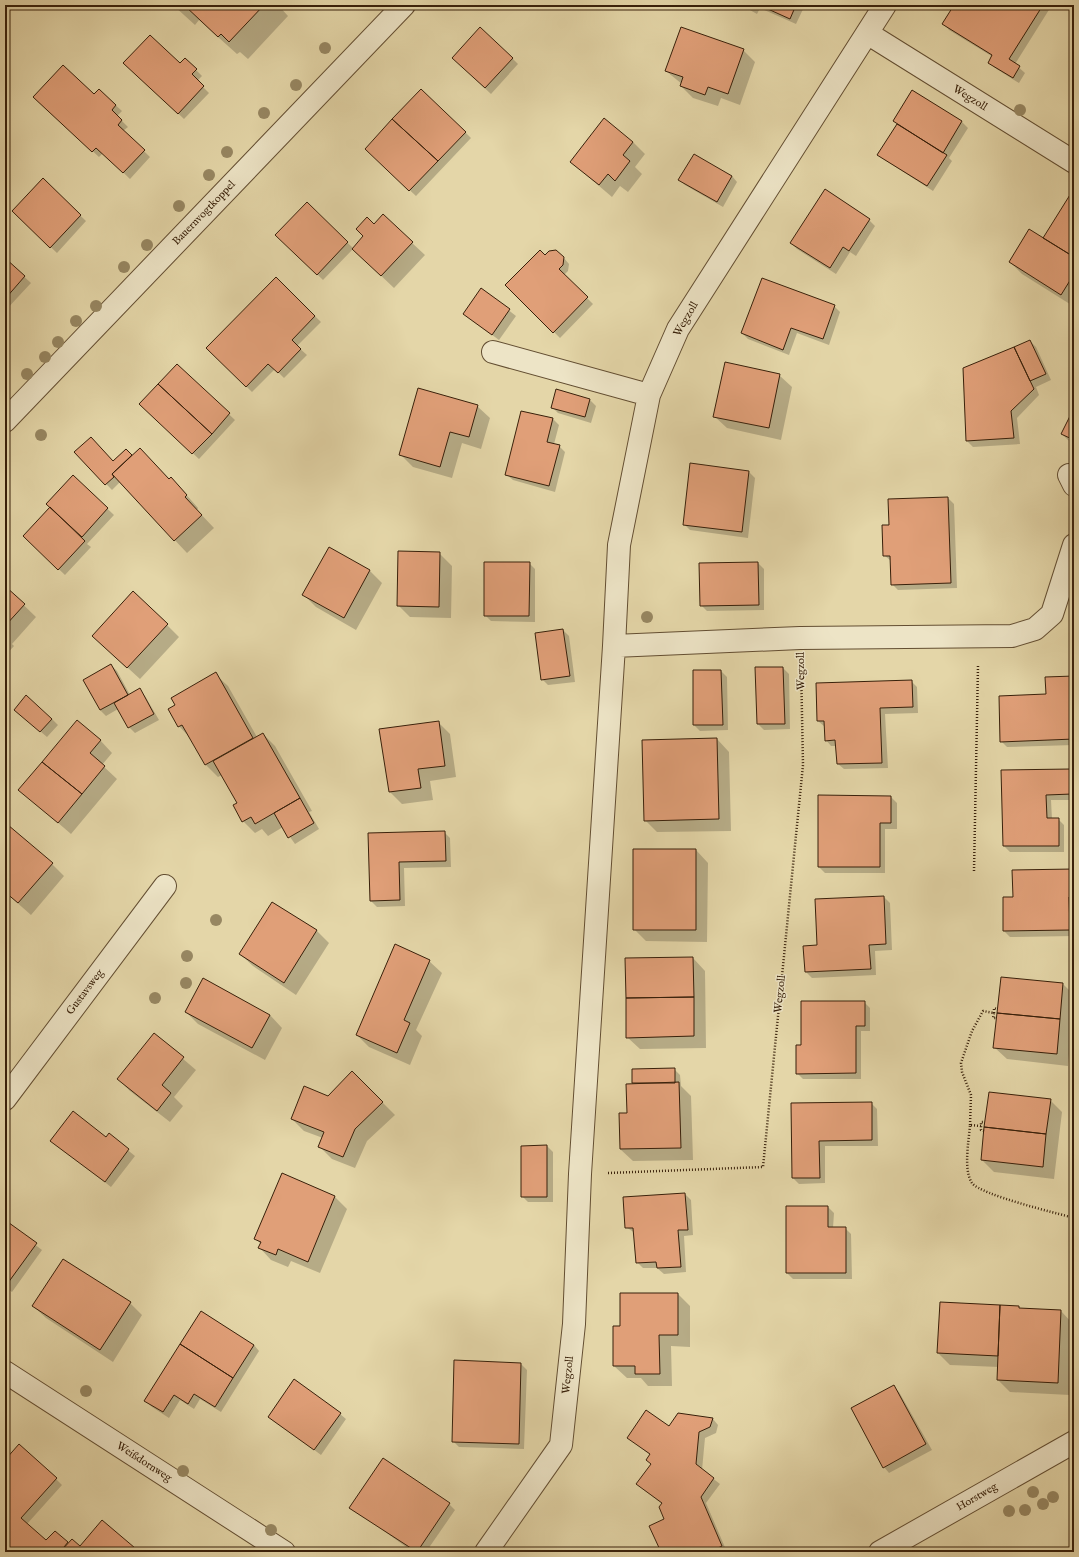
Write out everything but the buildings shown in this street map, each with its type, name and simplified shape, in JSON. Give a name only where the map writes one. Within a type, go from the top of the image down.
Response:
[{"type":"street","name":"Bauernvogtkoppel","points":[[5,421],[404,5]]},
{"type":"street","name":"Wegzoll","points":[[486,1552],[560,1445],[574,1324],[580,1174],[614,646],[619,545],[649,395],[678,329],[885,5]]},
{"type":"street","name":"Wegzoll","points":[[867,33],[1074,162]]},
{"type":"street","points":[[493,352],[649,395]]},
{"type":"street","name":"Wegzoll","points":[[614,646],[800,638],[1012,636],[1035,629],[1052,614],[1074,546]]},
{"type":"street","name":"Gustavsweg","points":[[5,1099],[165,886]]},
{"type":"street","name":"Weißdornweg","points":[[7,1378],[284,1552]]},
{"type":"street","name":"Horstweg","points":[[880,1552],[1074,1442]]},
{"type":"path","points":[[974,871],[979,636]]},
{"type":"path","name":"Wegzoll","points":[[580,1174],[763,1167],[803,765],[800,638]]},
{"type":"path","points":[[997,1009],[994,1008],[993,1018],[997,1018]]},
{"type":"path","points":[[994,1013],[983,1011],[972,1031],[963,1054],[962,1072],[971,1095],[967,1169],[972,1183],[987,1192],[1074,1218]]},
{"type":"path","points":[[984,1131],[981,1130],[981,1122],[985,1122]]},
{"type":"path","points":[[970,1125],[981,1126]]}]
